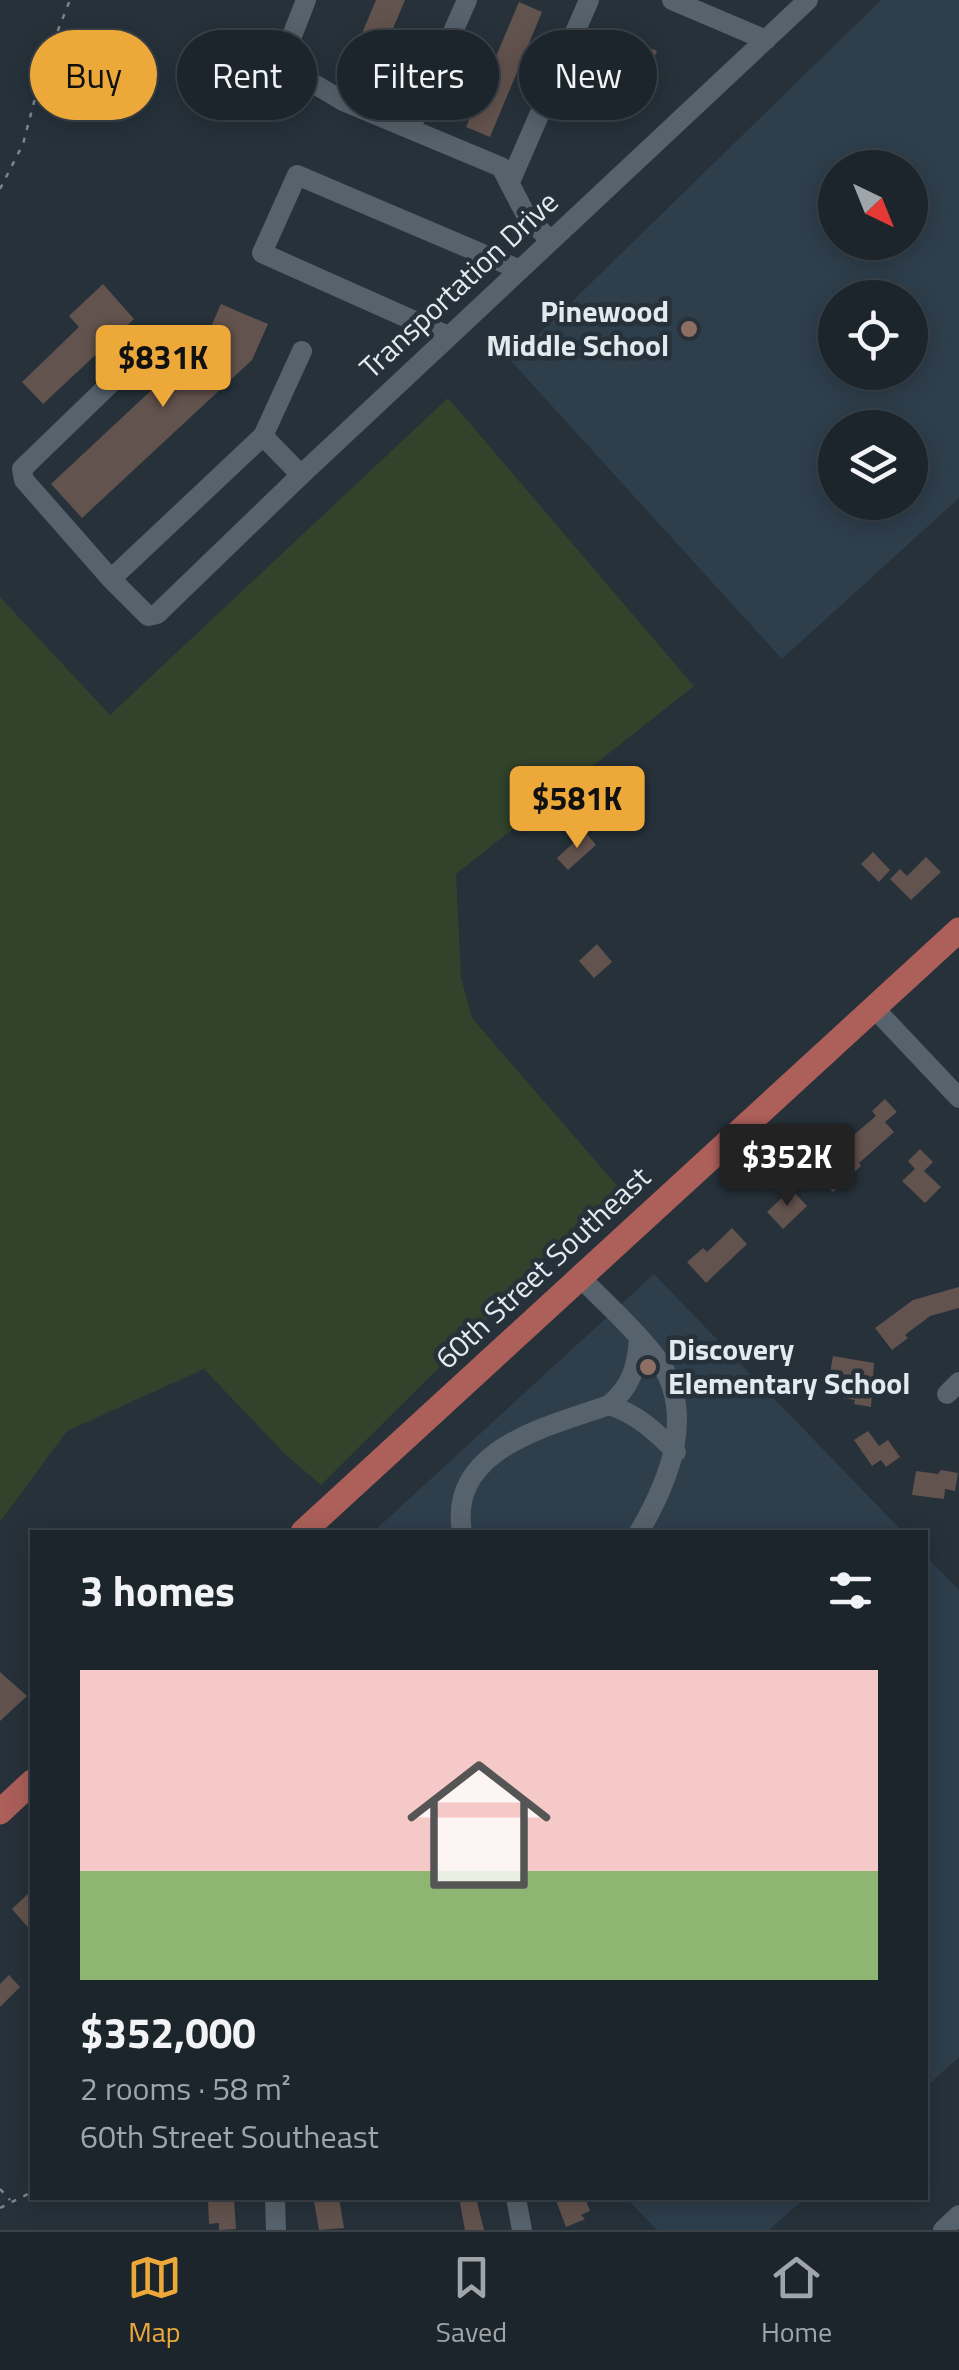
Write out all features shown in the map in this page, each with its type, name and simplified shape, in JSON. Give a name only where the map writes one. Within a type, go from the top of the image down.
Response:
[{"type":"main road","name":"60th Street Southeast","points":[[305,1530],[959,930]]},
{"type":"main road","points":[[0,1812],[30,1784]]},
{"type":"street","points":[[306,0],[288,46],[295,67],[304,78],[343,101],[501,167],[527,217],[551,240]]},
{"type":"street","points":[[410,129],[467,0]]},
{"type":"street","points":[[510,182],[590,0]]},
{"type":"street","points":[[672,0],[766,40]]},
{"type":"street","name":"Transportation Drive","points":[[111,579],[143,612],[153,616],[808,0]]},
{"type":"street","points":[[448,336],[262,253],[296,175],[520,270]]},
{"type":"street","points":[[145,350],[22,468],[24,480],[111,579],[263,436],[302,351]]},
{"type":"street","points":[[263,436],[300,474]]},
{"type":"street","points":[[875,1009],[959,1098]]},
{"type":"street","points":[[580,1277],[656,1358],[674,1396],[676,1452],[655,1504],[639,1530]]},
{"type":"street","points":[[462,1530],[459,1511],[469,1483],[486,1457],[502,1446],[609,1405],[631,1380],[638,1362],[639,1339]]},
{"type":"street","points":[[609,1405],[627,1411],[652,1428],[676,1452]]},
{"type":"street","points":[[275,2200],[276,2230]]},
{"type":"street","points":[[516,2200],[522,2230]]},
{"type":"street","points":[[943,2230],[959,2216]]},
{"type":"path","points":[[0,190],[23,144],[42,68],[70,0]]},
{"type":"path","points":[[0,2189],[11,2202]]},
{"type":"path","points":[[0,2208],[30,2193]]},
{"type":"shaded area","name":"Pinewood Middle School","points":[[881,0],[959,0],[959,498],[782,659],[511,361]]},
{"type":"shaded area","name":"Discovery Elementary School","points":[[654,1274],[901,1530],[375,1530]]},
{"type":"shaded area","points":[[928,1558],[959,1590],[959,2057],[928,2085]]},
{"type":"shaded area","points":[[628,2200],[803,2200],[769,2230],[657,2230]]},
{"type":"green space","points":[[448,398],[694,686],[456,874],[461,977],[472,1018],[619,1188],[321,1485],[285,1454],[204,1369],[67,1431],[0,1522],[0,597],[110,715]]},
{"type":"building","points":[[376,0],[405,0],[392,30],[363,30]]},
{"type":"building","points":[[519,2],[542,12],[535,30],[519,30],[519,67],[499,115],[499,49]]},
{"type":"building","points":[[469,120],[497,120],[490,137],[466,127]]},
{"type":"building","points":[[103,284],[134,319],[43,404],[22,382],[79,327],[69,316]]},
{"type":"building","points":[[221,304],[268,324],[252,360],[82,518],[51,484],[205,340]]},
{"type":"building","points":[[585,832],[596,845],[568,870],[557,858]]},
{"type":"building","points":[[873,852],[890,870],[879,882],[861,864]]},
{"type":"building","points":[[926,857],[941,872],[911,900],[890,879],[900,869],[907,876]]},
{"type":"building","points":[[597,944],[612,962],[594,978],[579,961]]},
{"type":"building","points":[[885,1099],[897,1112],[885,1122],[894,1132],[833,1192],[818,1176],[833,1162],[826,1155],[876,1116],[872,1111]]},
{"type":"building","points":[[920,1149],[933,1162],[924,1171],[941,1187],[925,1203],[902,1181],[915,1169],[908,1161]]},
{"type":"building","points":[[791,1189],[807,1206],[783,1229],[767,1212]]},
{"type":"building","points":[[732,1228],[747,1244],[706,1283],[687,1262],[703,1248],[707,1252]]},
{"type":"building","points":[[959,1287],[959,1308],[930,1316],[892,1350],[875,1328],[913,1300]]},
{"type":"building","points":[[833,1356],[874,1363],[871,1407],[843,1398],[847,1375],[830,1373]]},
{"type":"building","points":[[868,1431],[879,1446],[888,1440],[900,1457],[886,1467],[881,1460],[872,1466],[854,1440]]},
{"type":"building","points":[[941,1470],[958,1473],[955,1491],[945,1489],[944,1499],[912,1495],[916,1471],[938,1474]]},
{"type":"building","points":[[0,1672],[27,1696],[0,1721]]},
{"type":"building","points":[[30,1892],[30,1930],[12,1909]]},
{"type":"building","points":[[9,1975],[20,1987],[0,2007],[0,1984]]},
{"type":"building","points":[[234,2200],[236,2229],[219,2230],[219,2223],[209,2224],[208,2201]]},
{"type":"building","points":[[339,2200],[344,2228],[319,2230],[314,2202]]},
{"type":"building","points":[[459,2200],[476,2200],[484,2230],[465,2230]]},
{"type":"building","points":[[556,2200],[586,2200],[590,2211],[581,2215],[585,2219],[566,2227]]},
{"type":"place","name":"Pinewood Middle School","points":[[689,329]]},
{"type":"place","name":"Discovery Elementary School","points":[[648,1367]]}]
